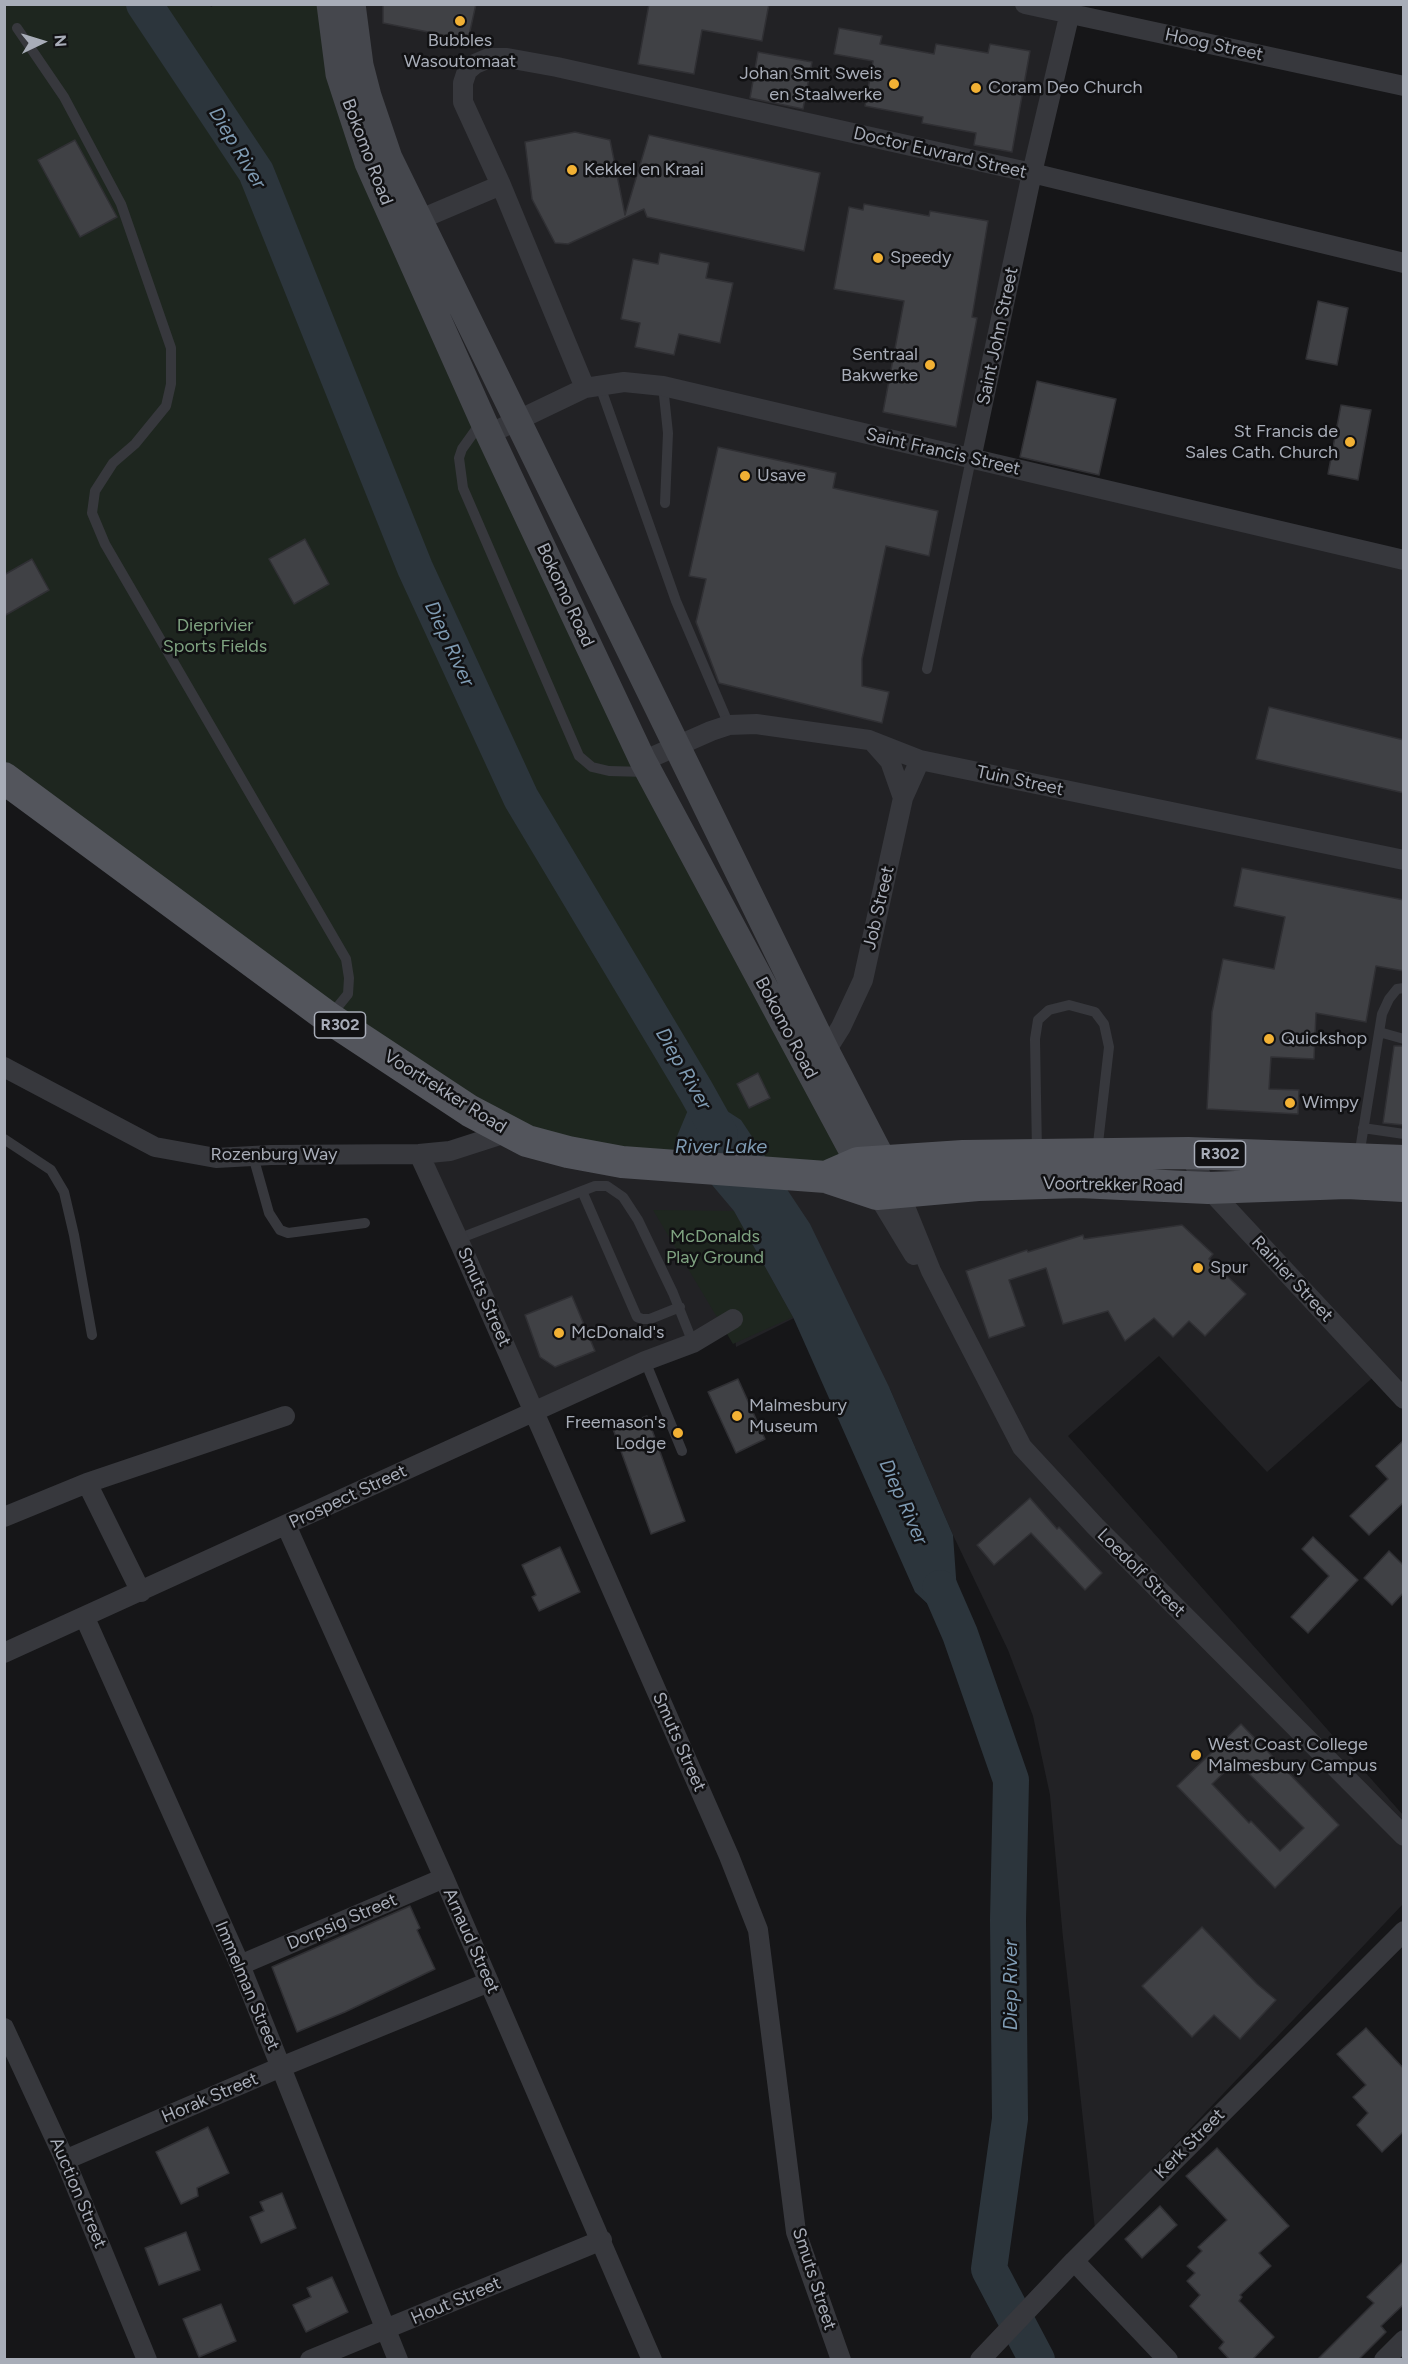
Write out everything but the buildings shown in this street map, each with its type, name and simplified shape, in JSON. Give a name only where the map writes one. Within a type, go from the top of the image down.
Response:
[{"type":"main road","name":"Bokomo Road","points":[[330,4],[339,74],[369,163],[409,224],[518,421],[826,1051],[870,1161]]},
{"type":"main road","name":"Bokomo Road","points":[[351,4],[357,48],[368,96],[409,224],[486,426],[646,766],[870,1161]]},
{"type":"main road","name":"Voortrekker Road","points":[[4,778],[329,1018],[470,1110],[527,1141],[622,1162],[811,1175],[888,1193],[978,1185],[1079,1182],[1208,1188],[1347,1183],[1404,1186]]},
{"type":"main road","name":"Voortrekker Road","points":[[811,1175],[870,1161],[1188,1153],[1361,1143],[1404,1161]]},
{"type":"main road","points":[[870,1161],[888,1193]]},
{"type":"street","name":"Hoog Street","points":[[1025,4],[1071,9],[1404,86]]},
{"type":"street","name":"Saint John Street","points":[[971,459],[1032,173],[1071,9]]},
{"type":"street","name":"Doctor Euvrard Street","points":[[501,185],[463,102],[463,83],[467,71],[475,64],[489,58],[507,57],[1032,173],[1404,263]]},
{"type":"street","points":[[409,224],[501,185],[593,387]]},
{"type":"street","name":"Saint Francis Street","points":[[486,426],[518,421],[593,387],[624,382],[663,386],[1404,560]]},
{"type":"street","name":"Tuin Street","points":[[646,766],[678,746],[729,725],[756,724],[869,740],[920,760],[1404,860]]},
{"type":"street","points":[[869,740],[881,749],[890,761],[903,798]]},
{"type":"street","name":"Job Street","points":[[826,1051],[841,1027],[863,980],[903,798],[920,760]]},
{"type":"street","name":"Rozenburg Way","points":[[4,1067],[156,1147],[216,1158],[419,1154],[450,1151],[509,1132]]},
{"type":"street","name":"Rainier Street","points":[[1188,1153],[1208,1188],[1404,1399]]},
{"type":"street","name":"Smuts Street","points":[[419,1154],[459,1239],[729,1856],[758,1930],[796,2232],[841,2360]]},
{"type":"street","name":"Loedolf Street","points":[[888,1193],[1022,1448],[1095,1526],[1404,1836]]},
{"type":"street","name":"Prospect Street","points":[[4,1653],[645,1361],[693,1343],[733,1319]]},
{"type":"street","points":[[4,1516],[87,1483],[285,1416]]},
{"type":"street","points":[[87,1483],[141,1592]]},
{"type":"street","name":"Arnaud Street","points":[[286,1525],[444,1878],[652,2360]]},
{"type":"street","name":"Immelman Street","points":[[85,1618],[240,1965],[398,2360]]},
{"type":"street","name":"Dorpsig Street","points":[[240,1965],[444,1878]]},
{"type":"street","name":"Kerk Street","points":[[980,2360],[1070,2266],[1404,1931]]},
{"type":"street","name":"Horak Street","points":[[65,2160],[281,2067],[489,1982]]},
{"type":"street","name":"Auction Street","points":[[4,2028],[65,2160],[147,2360]]},
{"type":"street","name":"Hout Street","points":[[309,2360],[602,2241]]},
{"type":"street","points":[[1070,2266],[1168,2360]]},
{"type":"street","points":[[1384,2360],[1404,2340]]},
{"type":"lane","points":[[16,28],[64,97],[121,204],[171,348],[171,384],[166,406],[135,444],[113,463],[95,492],[92,513],[111,554],[346,959],[349,978],[348,994],[329,1018]]},
{"type":"lane","points":[[663,386],[668,433],[665,503]]},
{"type":"lane","points":[[593,387],[676,601],[729,725]]},
{"type":"lane","points":[[486,426],[462,449],[459,458],[463,488],[579,756],[592,767],[609,771],[646,766]]},
{"type":"lane","name":"Saint John Street","points":[[927,669],[971,459]]},
{"type":"lane","points":[[1404,988],[1397,989],[1382,1014],[1361,1143],[1404,1134]]},
{"type":"lane","points":[[1037,1155],[1035,1039],[1038,1020],[1049,1010],[1069,1005],[1095,1012],[1104,1024],[1109,1047],[1097,1154]]},
{"type":"lane","points":[[1379,1032],[1404,1039]]},
{"type":"lane","points":[[4,1139],[51,1170],[64,1192],[92,1335]]},
{"type":"lane","points":[[253,1156],[269,1213],[280,1230],[288,1233],[365,1223]]},
{"type":"lane","points":[[459,1239],[595,1186],[607,1186],[623,1197],[638,1220],[680,1307],[693,1343]]},
{"type":"lane","points":[[582,1191],[637,1317],[650,1319],[680,1307]]},
{"type":"lane","points":[[645,1361],[682,1451]]},
{"type":"shaded area","points":[[330,5],[1072,5],[972,458],[1403,560],[1403,1399],[1379,1372],[1267,1472],[1159,1356],[1068,1436],[1403,1815],[1403,1904],[1095,2229],[1063,1938],[1050,1795],[1033,1716],[1008,1650],[953,1535],[890,1389],[814,1308],[736,1347],[733,1319],[534,1412],[419,1154],[491,1140],[489,434]]},
{"type":"green space","name":"Dieprivier Sports Fields","points":[[209,4],[211,7],[216,4],[330,5],[489,434],[858,1163],[826,1177],[527,1141],[5,778],[5,5]]},
{"type":"green space","name":"McDonalds Play Ground","points":[[653,1210],[734,1211],[793,1317],[733,1344]]},
{"type":"water","name":"River Lake","points":[[696,1091],[741,1120],[810,1224],[890,1389],[953,1535],[960,1634],[915,1592],[793,1317],[734,1211],[675,1141]]},
{"type":"waterway","name":"Diep River","points":[[144,4],[256,172],[415,568],[521,798],[720,1134]]},
{"type":"waterway","name":"Diep River","points":[[940,1588],[960,1634],[1011,1780],[1008,1920],[1010,2119],[989,2269],[1037,2360]]},
{"type":"place","name":"Bubbles Wasoutomaat","points":[[460,21]]},
{"type":"place","name":"Johan Smit Sweis en Staalwerke","points":[[894,84]]},
{"type":"place","name":"Coram Deo Church","points":[[976,88]]},
{"type":"place","name":"Kekkel en Kraai","points":[[572,170]]},
{"type":"place","name":"Speedy","points":[[878,258]]},
{"type":"place","name":"Sentraal Bakwerke","points":[[930,365]]},
{"type":"place","name":"St Francis de Sales Cath. Church","points":[[1350,442]]},
{"type":"place","name":"Usave","points":[[745,476]]},
{"type":"place","name":"Quickshop","points":[[1269,1039]]},
{"type":"place","name":"Wimpy","points":[[1290,1103]]},
{"type":"place","name":"Spur","points":[[1198,1268]]},
{"type":"place","name":"McDonald's","points":[[559,1333]]},
{"type":"place","name":"Malmesbury Museum","points":[[737,1416]]},
{"type":"place","name":"Freemason's Lodge","points":[[678,1433]]},
{"type":"place","name":"West Coast College Malmesbury Campus","points":[[1196,1755]]}]
